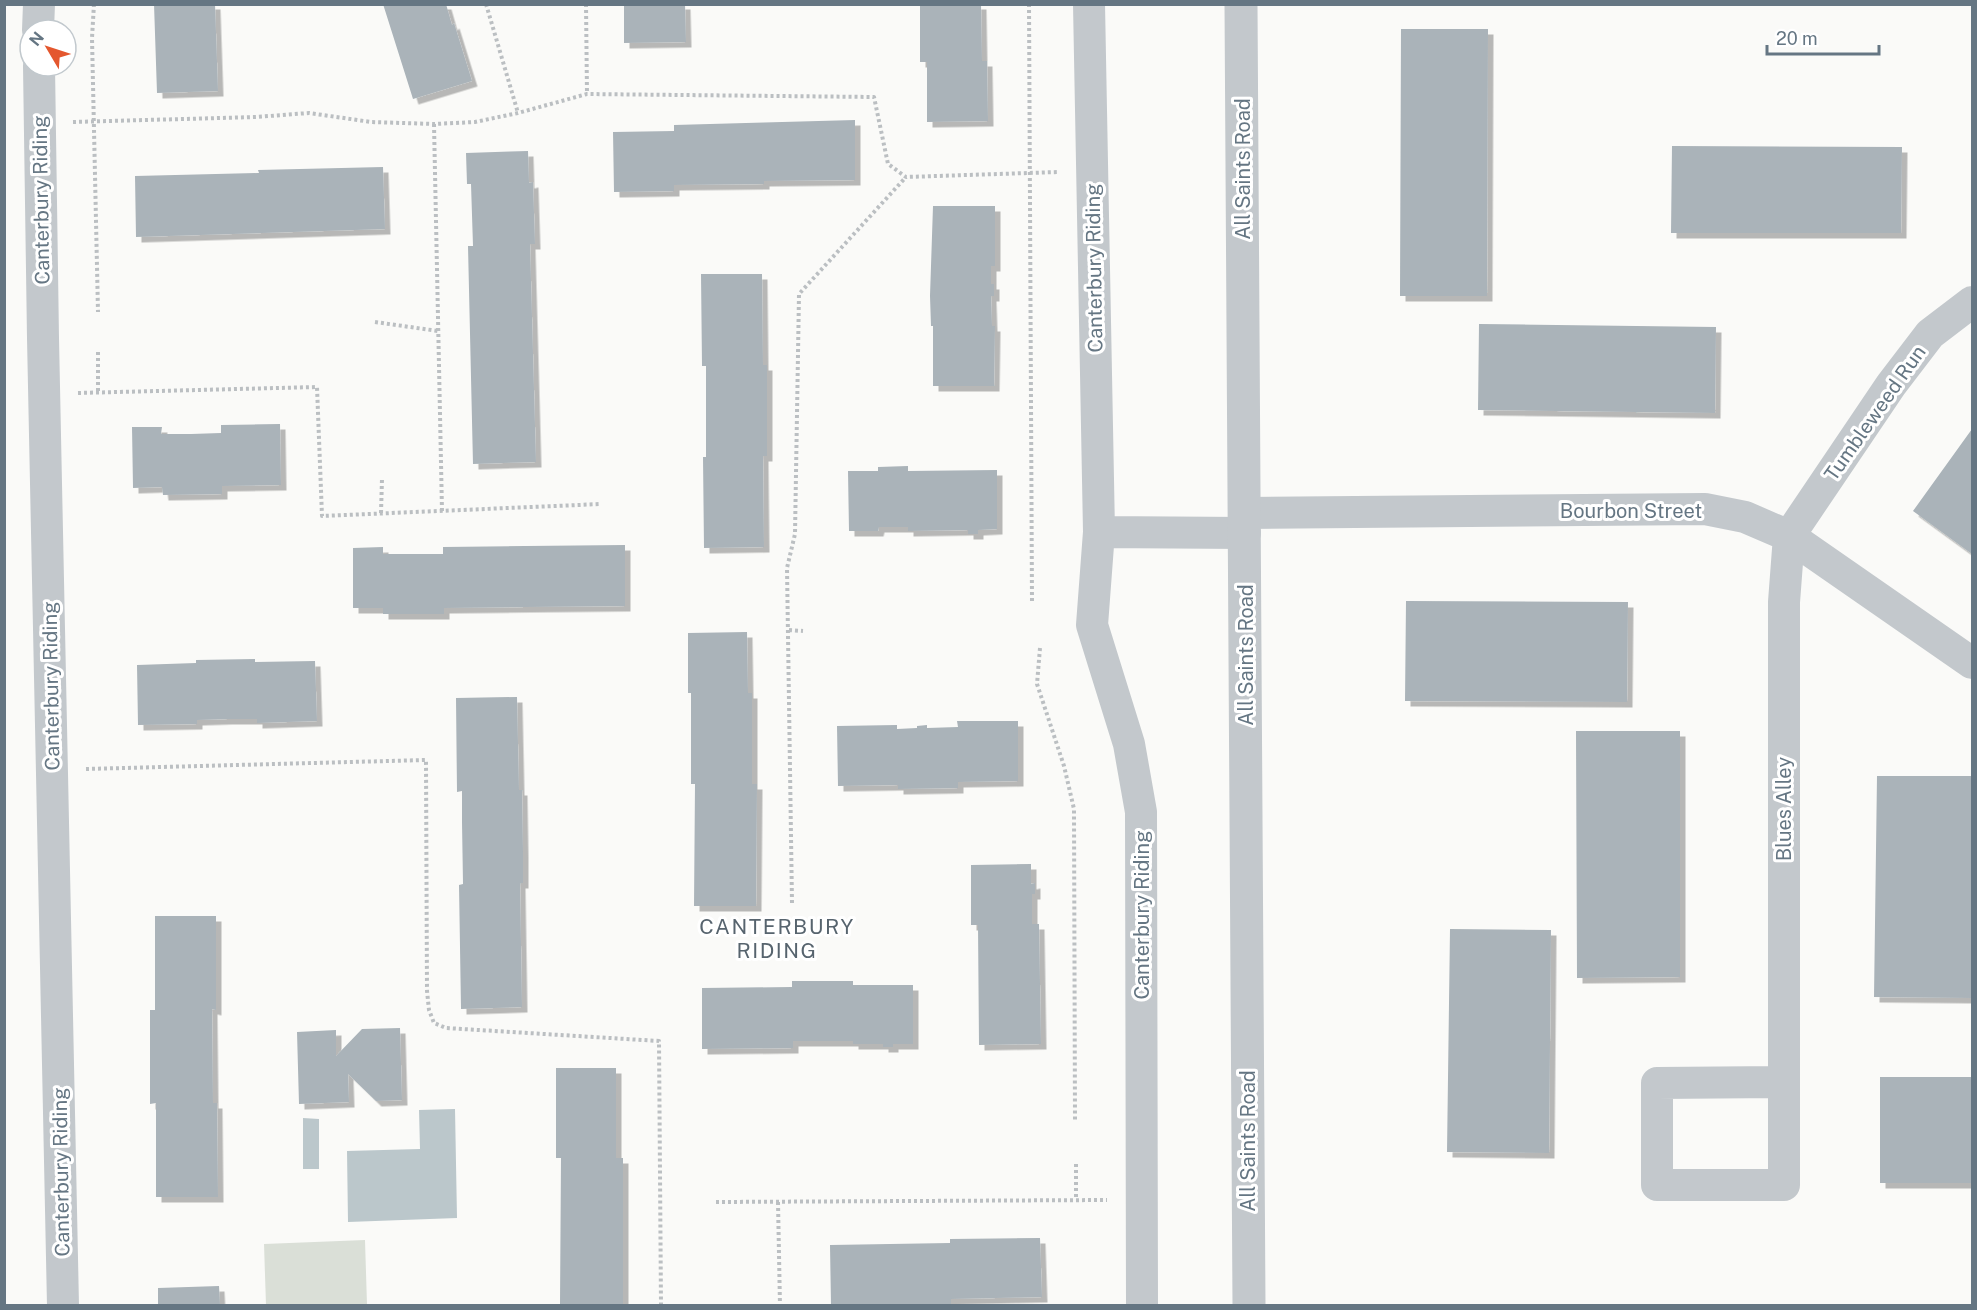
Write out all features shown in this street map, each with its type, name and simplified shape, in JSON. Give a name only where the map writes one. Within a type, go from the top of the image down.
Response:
[{"type":"street","name":"Canterbury Riding","points":[[1089,4],[1099,532],[1092,625],[1129,744],[1142,812],[1142,1305]]},
{"type":"street","name":"All Saints Road","points":[[1241,4],[1249,1305]]},
{"type":"street","name":"Canterbury Riding","points":[[39,78],[63,1305]]},
{"type":"street","name":"Tumbleweed Run","points":[[1789,536],[1892,385],[1930,334],[1972,302]]},
{"type":"street","name":"Bourbon Street","points":[[1245,523],[1705,509],[1745,517],[1789,536],[1972,663]]},
{"type":"street","points":[[1099,532],[1245,523]]},
{"type":"street","name":"Blues Alley","points":[[1784,1082],[1657,1083],[1657,1185],[1784,1185],[1784,1082],[1784,602],[1789,536]]},
{"type":"path","points":[[94,4],[92,38],[98,312]]},
{"type":"path","points":[[486,4],[518,113]]},
{"type":"path","points":[[586,4],[587,94]]},
{"type":"path","points":[[1029,4],[1032,603]]},
{"type":"path","points":[[40,123],[256,117],[309,113],[371,122],[434,124],[475,122],[587,94],[874,97],[888,164],[906,177],[1093,172]]},
{"type":"path","points":[[434,124],[442,511]]},
{"type":"path","points":[[792,903],[787,568],[795,534],[799,294],[906,177]]},
{"type":"path","points":[[375,322],[438,331]]},
{"type":"path","points":[[98,352],[98,393]]},
{"type":"path","points":[[77,393],[317,387],[322,516],[602,504]]},
{"type":"path","points":[[381,513],[382,479]]},
{"type":"path","points":[[789,630],[803,631]]},
{"type":"path","points":[[1040,648],[1037,684],[1064,766],[1074,809],[1075,1121]]},
{"type":"path","points":[[76,769],[426,760],[427,992],[429,1010],[434,1023],[446,1028],[659,1041],[661,1305]]},
{"type":"path","points":[[1076,1164],[1076,1200]]},
{"type":"path","points":[[716,1202],[1110,1200]]},
{"type":"path","points":[[778,1202],[780,1305]]},
{"type":"shaded area","points":[[455,1109],[457,1218],[348,1222],[347,1151],[420,1149],[419,1110]]},
{"type":"shaded area","points":[[303,1118],[319,1119],[319,1169],[303,1169]]},
{"type":"shaded area","points":[[365,1240],[367,1305],[266,1305],[264,1244]]},
{"type":"building","points":[[154,4],[215,4],[218,91],[157,93]]},
{"type":"building","points":[[383,4],[446,4],[472,81],[413,99]]},
{"type":"building","points":[[624,4],[685,4],[686,42],[624,43]]},
{"type":"building","points":[[920,4],[981,4],[982,61],[987,61],[988,121],[927,122],[927,62],[920,62]]},
{"type":"building","points":[[1401,29],[1488,29],[1487,296],[1400,296]]},
{"type":"building","points":[[855,120],[855,180],[674,185],[674,191],[614,192],[613,132],[674,131],[674,125]]},
{"type":"building","points":[[1672,146],[1902,147],[1901,233],[1671,233]]},
{"type":"building","points":[[528,151],[529,183],[533,182],[535,244],[530,244],[536,462],[473,464],[468,246],[473,246],[471,184],[467,184],[466,153]]},
{"type":"building","points":[[383,167],[385,229],[136,237],[135,176]]},
{"type":"building","points":[[933,206],[995,206],[995,266],[991,266],[991,284],[994,284],[994,296],[991,296],[992,326],[995,326],[994,386],[933,386],[933,326],[931,326],[930,296]]},
{"type":"building","points":[[701,274],[762,274],[763,365],[767,365],[767,456],[763,456],[764,547],[704,548],[703,457],[706,457],[706,366],[702,366]]},
{"type":"building","points":[[1479,324],[1716,327],[1715,413],[1478,410]]},
{"type":"building","points":[[280,424],[281,485],[222,486],[222,494],[163,495],[162,487],[133,488],[132,427],[162,427],[161,434],[191,434],[221,433],[221,425]]},
{"type":"building","points":[[1972,429],[1972,554],[1913,511]]},
{"type":"building","points":[[908,466],[908,471],[997,470],[997,529],[978,530],[978,534],[968,534],[968,530],[908,531],[908,527],[879,527],[878,531],[849,531],[848,471],[878,471],[878,467]]},
{"type":"building","points":[[625,545],[625,606],[444,608],[444,614],[383,614],[383,608],[353,608],[353,548],[383,547],[383,554],[443,554],[443,547]]},
{"type":"building","points":[[1406,601],[1628,602],[1627,702],[1405,701]]},
{"type":"building","points":[[747,632],[748,693],[752,693],[752,784],[757,784],[756,906],[694,906],[695,784],[691,784],[691,693],[688,693],[688,633]]},
{"type":"building","points":[[255,659],[255,662],[315,661],[317,721],[257,723],[257,719],[227,719],[197,720],[197,724],[138,725],[137,665],[196,663],[196,660]]},
{"type":"building","points":[[517,697],[523,852],[523,883],[520,883],[522,1007],[461,1009],[459,885],[463,884],[462,791],[457,792],[456,698]]},
{"type":"building","points":[[957,721],[1018,721],[1018,781],[958,782],[958,788],[898,789],[898,785],[838,786],[837,726],[897,725],[897,729],[927,725],[927,728],[958,727]]},
{"type":"building","points":[[1576,731],[1680,731],[1680,977],[1577,978]]},
{"type":"building","points":[[1877,776],[1972,776],[1972,998],[1874,997]]},
{"type":"building","points":[[1031,864],[1031,884],[1035,883],[1035,894],[1032,894],[1032,924],[1039,924],[1041,1044],[979,1045],[978,925],[971,925],[971,865]]},
{"type":"building","points":[[155,916],[216,916],[216,1010],[212,1009],[213,1103],[217,1103],[218,1197],[156,1197],[156,1103],[150,1104],[150,1010],[155,1010]]},
{"type":"building","points":[[1450,929],[1551,930],[1549,1153],[1447,1152]]},
{"type":"building","points":[[792,981],[853,981],[853,985],[913,985],[913,1044],[893,1044],[893,1047],[883,1047],[883,1044],[853,1044],[853,1041],[793,1041],[793,1048],[702,1049],[702,988],[792,987]]},
{"type":"building","points":[[400,1028],[402,1100],[376,1101],[348,1074],[349,1102],[299,1104],[297,1032],[336,1030],[336,1056],[362,1029]]},
{"type":"building","points":[[556,1068],[616,1068],[616,1158],[623,1158],[623,1305],[560,1305],[561,1158],[556,1158]]},
{"type":"building","points":[[1880,1077],[1972,1077],[1972,1183],[1880,1183]]},
{"type":"building","points":[[1040,1238],[1042,1297],[951,1299],[951,1305],[831,1305],[830,1245],[950,1243],[950,1239]]},
{"type":"building","points":[[219,1286],[220,1305],[158,1305],[158,1288]]},
{"type":"district","name":"CANTERBURY RIDING","points":[[777,938]]}]
